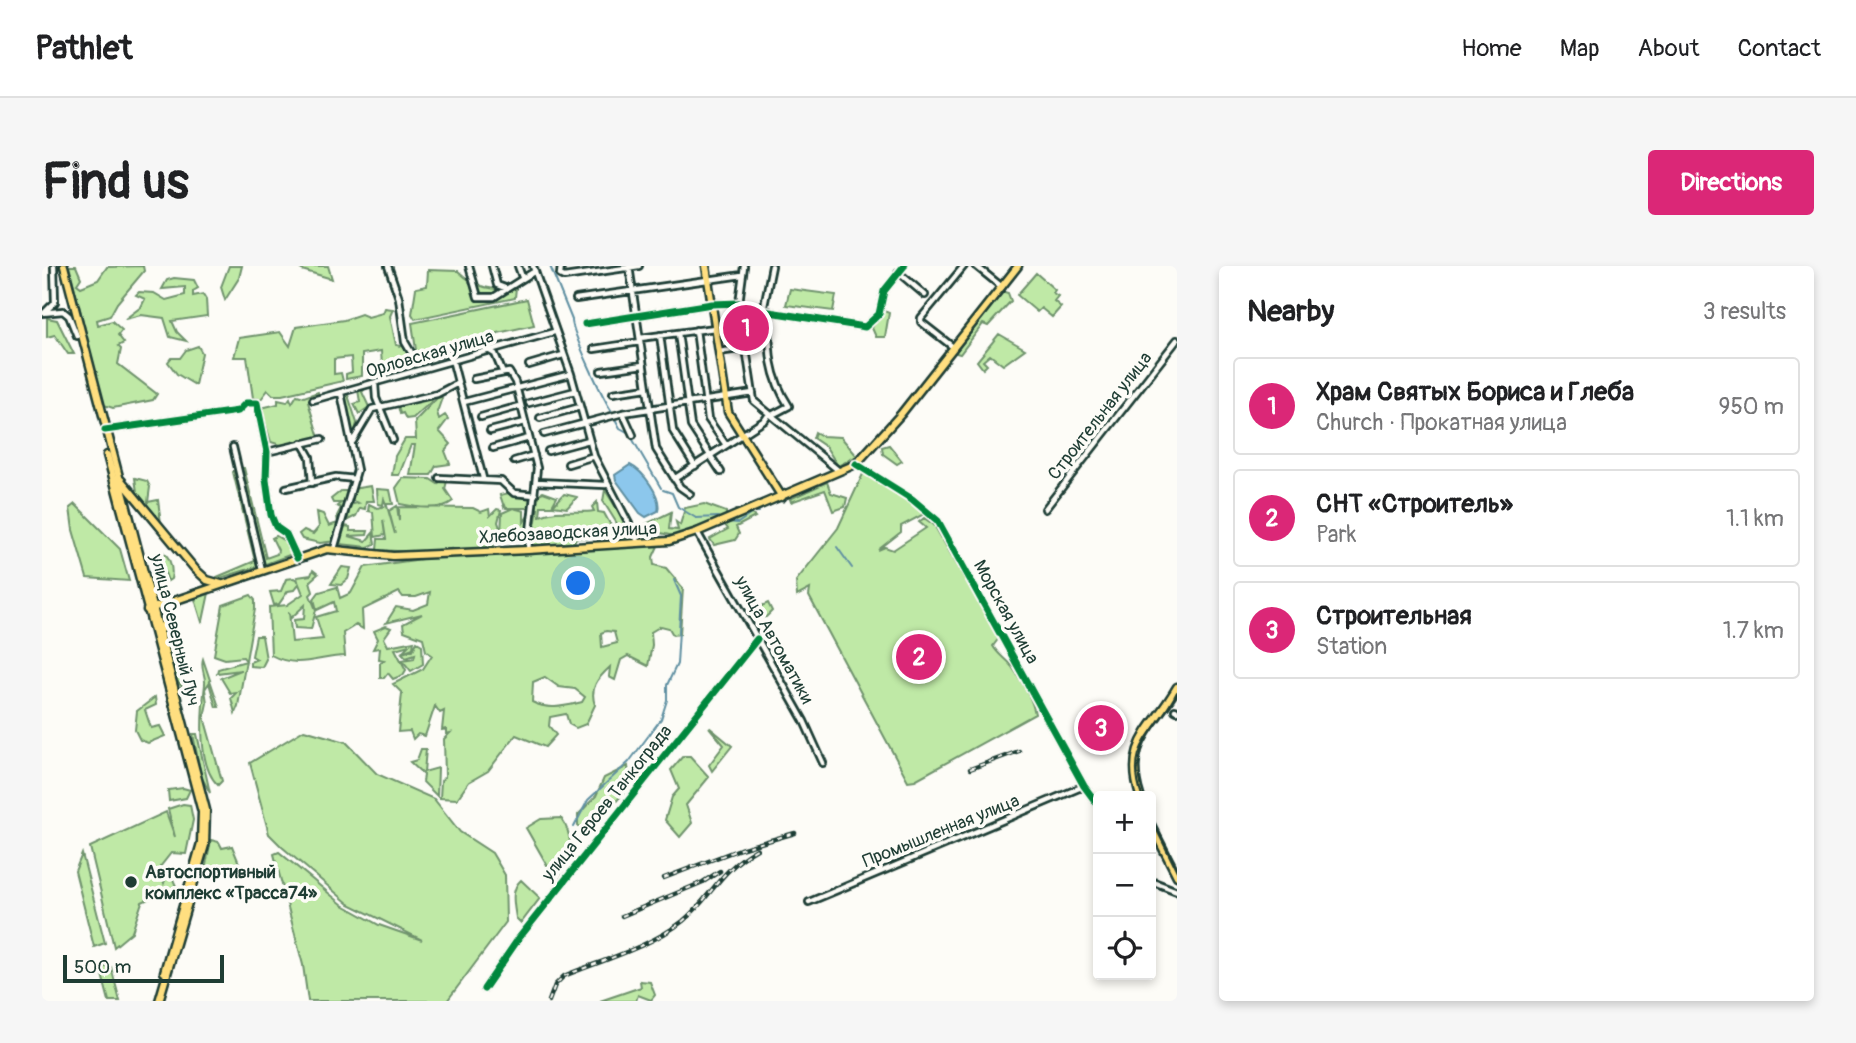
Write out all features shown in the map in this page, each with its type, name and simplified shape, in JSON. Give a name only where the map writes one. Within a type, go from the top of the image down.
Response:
[{"type":"main road","name":"улица Северный Луч","points":[[62,266],[78,336],[204,802],[207,825],[201,859],[157,1001]]},
{"type":"main road","name":"улица Северный Луч","points":[[62,266],[129,527]]},
{"type":"main road","points":[[706,266],[730,417],[782,497]]},
{"type":"main road","name":"Хлебозаводская улица","points":[[151,608],[297,558],[334,549],[393,556],[528,550],[669,541],[697,532],[856,464],[881,438],[1018,266]]},
{"type":"main road","points":[[117,473],[195,569],[207,580],[223,584]]},
{"type":"main road","points":[[162,638],[167,612],[183,598]]},
{"type":"main road","name":"улица Северный Луч","points":[[151,608],[162,638],[164,658]]},
{"type":"main road","points":[[1139,791],[1134,772],[1135,753],[1177,687]]},
{"type":"main road","points":[[1156,835],[1177,877]]},
{"type":"street","points":[[44,313],[55,303],[54,266]]},
{"type":"street","points":[[388,266],[399,298],[405,342],[415,359],[446,352],[453,363],[483,478]]},
{"type":"street","points":[[469,266],[478,297],[494,297],[534,269],[570,374],[594,456],[639,543]]},
{"type":"street","points":[[492,266],[497,285],[506,288]]},
{"type":"street","points":[[518,266],[522,277]]},
{"type":"street","points":[[561,266],[561,277],[639,266]]},
{"type":"street","points":[[744,266],[739,303],[752,393],[757,405],[840,472]]},
{"type":"street","points":[[674,479],[770,415],[789,406],[777,388],[769,360],[766,311],[772,266]]},
{"type":"street","points":[[585,324],[712,304],[739,303],[766,311],[865,327],[879,314],[884,291],[904,266]]},
{"type":"street","points":[[953,347],[921,322],[964,266]]},
{"type":"street","points":[[976,266],[1002,287]]},
{"type":"street","points":[[629,267],[656,449],[674,479],[690,494]]},
{"type":"street","points":[[898,272],[925,295]]},
{"type":"street","points":[[576,299],[743,275]]},
{"type":"street","points":[[44,313],[66,313],[78,336]]},
{"type":"street","points":[[593,349],[660,335],[715,328]]},
{"type":"street","points":[[696,330],[708,419],[726,445]]},
{"type":"street","name":"Орловская улица","points":[[313,400],[489,351],[495,352],[554,332]]},
{"type":"street","points":[[678,333],[691,426],[721,472]]},
{"type":"street","points":[[660,335],[673,431],[695,466]]},
{"type":"street","name":"Строительная улица","points":[[1045,509],[1177,340]]},
{"type":"street","points":[[719,352],[745,348]]},
{"type":"street","points":[[495,352],[502,371]]},
{"type":"street","points":[[528,365],[563,355]]},
{"type":"street","points":[[601,370],[643,365]]},
{"type":"street","points":[[474,379],[502,371],[509,372],[516,388],[534,454],[536,482],[528,550]]},
{"type":"street","points":[[464,402],[570,374]]},
{"type":"street","points":[[352,441],[369,411],[437,394],[458,383]]},
{"type":"street","points":[[375,384],[376,398],[393,440]]},
{"type":"street","points":[[613,393],[647,388]]},
{"type":"street","points":[[530,403],[575,391]]},
{"type":"street","points":[[334,549],[355,479],[357,461],[341,393]]},
{"type":"street","points":[[544,435],[623,413],[752,393]]},
{"type":"street","points":[[105,430],[237,411],[246,403],[257,403],[267,452],[266,479],[272,521],[286,534],[297,558]]},
{"type":"street","points":[[481,416],[520,406]]},
{"type":"street","points":[[540,418],[580,407]]},
{"type":"street","points":[[623,413],[633,435]]},
{"type":"street","points":[[490,431],[525,422]]},
{"type":"street","points":[[493,448],[529,438]]},
{"type":"street","points":[[267,452],[322,439]]},
{"type":"street","points":[[548,452],[589,440]]},
{"type":"street","points":[[302,443],[310,457],[312,483]]},
{"type":"street","points":[[233,447],[262,570]]},
{"type":"street","points":[[514,461],[534,454]]},
{"type":"street","points":[[568,464],[594,456]]},
{"type":"street","name":"Морская улица","points":[[856,464],[912,499],[938,521],[1093,798]]},
{"type":"street","points":[[286,488],[335,477],[355,479]]},
{"type":"street","points":[[439,478],[483,478],[501,481],[514,493],[535,495]]},
{"type":"street","points":[[536,482],[607,485]]},
{"type":"street","name":"улица Автоматики","points":[[697,532],[823,763]]},
{"type":"street","name":"улица Героев Танкограда","points":[[484,989],[519,938],[757,639]]},
{"type":"street","name":"Промышленная улица","points":[[809,902],[1084,786]]},
{"type":"street","points":[[1156,884],[1176,891]]},
{"type":"green space","points":[[69,266],[76,266],[81,278],[77,284],[81,287],[98,280],[107,267],[143,266],[144,271],[117,303],[110,316],[97,320],[98,325],[112,321],[122,330],[118,335],[124,343],[118,346],[121,349],[118,364],[157,394],[153,400],[113,408],[104,405]]},
{"type":"green space","points":[[229,266],[242,266],[239,278],[225,300],[221,287]]},
{"type":"green space","points":[[297,266],[328,266],[332,279],[302,270]]},
{"type":"green space","points":[[428,270],[458,271],[485,287],[516,287],[515,298],[415,319],[412,314],[416,288],[427,286]]},
{"type":"green space","points":[[1036,273],[1058,296],[1054,301],[1061,307],[1052,317],[1041,308],[1037,312],[1017,295]]},
{"type":"green space","points":[[167,280],[194,280],[198,288],[193,291],[193,296],[203,294],[206,299],[207,316],[172,321],[177,332],[186,341],[170,337],[164,318],[141,315],[125,319],[141,307],[145,299],[136,295],[139,292],[154,293],[166,300],[185,295],[185,287],[162,289]]},
{"type":"green space","points":[[790,289],[836,295],[833,311],[786,305]]},
{"type":"green space","points":[[1001,291],[1008,293],[1011,301],[988,326],[983,324],[960,354],[956,353],[955,349]]},
{"type":"green space","points":[[527,299],[534,325],[498,333],[489,342],[452,349],[439,345],[430,350],[431,353],[417,357],[412,323]]},
{"type":"green space","points":[[741,307],[767,315],[765,330],[756,325],[755,315],[744,315]]},
{"type":"green space","points":[[385,308],[393,309],[390,316],[396,345],[406,347],[410,362],[393,367],[382,365],[381,351],[362,354],[362,376],[346,379],[346,374],[352,372],[351,357],[334,359],[334,374],[341,373],[343,381],[282,395],[273,395],[268,390],[261,399],[253,398],[247,357],[234,357],[239,338],[280,332],[290,346],[296,327],[344,320],[361,314],[368,317],[383,313]]},
{"type":"green space","points":[[882,310],[889,313],[885,337],[876,337],[872,328]]},
{"type":"green space","points":[[47,318],[57,320],[74,354],[68,354],[55,335],[47,337]]},
{"type":"green space","points":[[999,334],[1025,349],[1003,365],[990,355],[983,361],[987,365],[983,369],[977,361]]},
{"type":"green space","points":[[198,346],[202,353],[195,385],[177,374],[168,362],[171,358],[180,358],[186,350]]},
{"type":"green space","points":[[366,388],[362,392],[369,407],[359,414],[354,404],[360,402],[358,390]]},
{"type":"green space","points":[[318,392],[319,396],[308,402],[319,438],[284,446],[271,442],[261,408],[278,404],[278,400],[287,402],[290,398],[292,403],[297,395],[304,397]]},
{"type":"green space","points":[[347,392],[357,423],[355,431],[352,431],[343,395]]},
{"type":"green space","points":[[439,396],[442,398],[437,412],[439,419],[445,415],[448,419],[439,431],[451,444],[445,451],[450,464],[436,466],[431,475],[410,475],[415,445],[411,445],[399,475],[392,475],[395,456],[405,439],[416,439],[415,421]]},
{"type":"green space","points":[[428,397],[432,401],[413,418],[406,419],[403,413],[400,414],[398,406]]},
{"type":"green space","points":[[815,432],[822,436],[841,437],[857,456],[838,466],[826,447],[813,438]]},
{"type":"green space","points":[[889,445],[902,461],[897,464],[883,454],[882,447]]},
{"type":"green space","points":[[237,468],[259,566],[217,579],[255,561],[233,472]]},
{"type":"green space","points":[[241,468],[244,468],[266,558],[277,554],[278,550],[272,538],[276,536],[295,547],[292,554],[263,565]]},
{"type":"green space","points":[[863,474],[872,477],[926,513],[901,526],[901,532],[878,550],[885,547],[893,550],[926,528],[919,522],[924,518],[934,525],[999,638],[993,646],[1012,667],[1034,708],[1035,714],[915,780],[908,781],[809,596],[810,589],[797,596],[796,581],[838,528]]},
{"type":"green space","points":[[135,478],[147,481],[150,487],[148,502],[158,500],[161,523],[137,492]]},
{"type":"green space","points":[[403,478],[430,479],[438,484],[441,479],[447,481],[445,489],[453,501],[434,508],[400,504],[396,488]]},
{"type":"green space","points":[[827,482],[831,493],[847,498],[845,507],[833,511],[825,490],[791,502],[790,499]]},
{"type":"green space","points":[[371,486],[374,501],[366,501],[365,509],[360,508],[356,516],[348,520],[349,505],[358,503],[350,500],[352,489]]},
{"type":"green space","points":[[377,489],[390,490],[393,504],[386,504],[384,499],[383,505],[378,504]]},
{"type":"green space","points":[[605,490],[633,534],[626,538],[603,501]]},
{"type":"green space","points":[[341,491],[348,491],[343,523],[336,541],[320,543],[302,539],[299,534],[304,530],[313,534],[319,527],[317,512],[323,514],[329,526],[338,523],[337,516],[341,508],[337,506],[341,503],[333,503],[331,499]]},
{"type":"green space","points":[[543,492],[557,497],[552,506],[541,506],[540,516],[553,512],[594,511],[592,507],[597,502],[598,512],[604,513],[615,533],[622,538],[576,538],[574,542],[578,544],[535,546],[532,543],[538,509],[537,495]]},
{"type":"green space","points":[[534,494],[533,505],[529,508],[504,507],[500,495]]},
{"type":"green space","points":[[564,494],[577,497],[567,508],[553,506]]},
{"type":"green space","points":[[75,504],[120,549],[129,581],[87,578],[73,530],[70,508]]},
{"type":"green space","points":[[369,504],[377,508],[387,506],[395,534],[389,511],[397,506],[399,521],[399,507],[473,508],[481,512],[489,509],[490,516],[497,509],[501,510],[498,522],[500,528],[493,547],[416,552],[377,550],[378,539],[386,539],[383,520],[385,535],[375,537],[373,512],[368,511]]},
{"type":"green space","points":[[704,504],[726,512],[726,517],[674,536],[642,529],[646,524],[671,512],[669,529],[678,530],[676,522],[680,525],[685,508]]},
{"type":"green space","points":[[513,508],[524,511],[524,522],[533,508],[527,545],[521,542],[526,535],[524,532],[520,534],[518,529],[510,536],[501,536],[502,513]]},
{"type":"green space","points":[[750,513],[755,517],[736,527],[739,534],[735,540],[714,545],[710,539],[728,529],[724,524]]},
{"type":"green space","points":[[345,526],[350,527],[350,531],[368,531],[367,535],[349,536],[366,541],[373,533],[375,544],[368,547],[340,544]]},
{"type":"green space","points":[[658,546],[653,557],[654,565],[666,568],[683,588],[680,634],[673,635],[669,628],[661,626],[651,632],[652,645],[648,666],[628,656],[621,660],[615,680],[609,677],[610,667],[598,679],[594,688],[595,705],[586,724],[576,728],[569,724],[566,714],[550,717],[549,726],[556,735],[545,747],[516,735],[488,771],[469,782],[457,799],[440,798],[441,781],[445,776],[444,739],[450,733],[446,734],[446,729],[442,730],[444,711],[440,713],[435,706],[425,736],[418,734],[413,739],[410,731],[398,732],[402,693],[393,684],[423,669],[432,655],[426,651],[423,638],[404,631],[403,624],[422,614],[386,623],[396,607],[413,610],[428,604],[430,592],[416,597],[403,597],[399,592],[362,610],[363,629],[356,625],[343,633],[345,656],[300,662],[271,655],[269,607],[287,605],[303,594],[299,584],[294,590],[288,591],[279,604],[274,605],[270,592],[281,591],[286,579],[294,578],[298,581],[297,577],[311,575],[313,570],[318,574],[310,581],[313,592],[310,595],[316,610],[311,629],[295,628],[294,620],[304,619],[305,605],[291,618],[289,612],[292,642],[323,639],[316,617],[336,611],[334,602],[317,610],[314,599],[319,592],[337,587],[340,598],[351,593],[365,567],[429,558]],"holes":[[[614,632],[617,643],[602,647],[601,633]],[[545,677],[559,687],[575,689],[585,697],[582,702],[557,707],[532,702],[533,682]]]},
{"type":"green space","points":[[163,552],[170,561],[171,579],[168,581],[159,557]]},
{"type":"green space","points":[[342,567],[351,568],[348,579],[341,585],[331,584]]},
{"type":"green space","points":[[209,593],[203,621],[202,622],[195,599]]},
{"type":"green space","points":[[251,595],[255,600],[255,609],[246,661],[243,657],[225,659],[214,655],[223,605]]},
{"type":"green space","points":[[768,603],[772,611],[766,617],[749,618],[748,612]]},
{"type":"green space","points":[[386,626],[391,628],[384,638],[388,646],[414,641],[413,648],[402,652],[409,645],[395,649],[406,670],[403,675],[393,679],[388,673],[384,678],[380,678],[380,663],[384,660],[379,659],[380,648],[373,649],[378,639],[374,631]]},
{"type":"green space","points":[[168,631],[176,638],[174,650],[183,688],[177,681],[166,634]]},
{"type":"green space","points":[[256,636],[262,636],[266,659],[262,667],[250,666],[250,662],[257,659],[252,656]]},
{"type":"green space","points":[[417,642],[422,645],[423,664],[411,671],[402,660],[414,658],[415,654],[406,657],[402,653],[413,650]]},
{"type":"green space","points":[[203,659],[219,707],[216,707],[209,683],[205,689],[207,703],[204,717],[222,781],[218,785],[207,765],[202,737],[205,681]]},
{"type":"green space","points":[[246,661],[235,713],[231,698],[237,692],[230,693],[221,678],[241,670],[217,673],[218,669]]},
{"type":"green space","points":[[155,697],[156,705],[145,710],[151,728],[160,726],[165,736],[148,743],[140,740],[135,730],[137,711]]},
{"type":"green space","points":[[709,727],[732,746],[712,771],[709,765],[724,745]]},
{"type":"green space","points":[[304,730],[346,742],[377,774],[434,799],[460,832],[492,853],[505,875],[506,922],[447,1001],[308,1001],[303,965],[274,854],[279,852],[343,905],[379,925],[422,940],[349,904],[269,834],[250,763]]},
{"type":"green space","points":[[193,734],[197,734],[210,793],[201,776]]},
{"type":"green space","points":[[421,749],[426,749],[424,772],[438,768],[437,796],[423,782],[424,775],[410,762],[417,760]]},
{"type":"green space","points":[[683,756],[690,756],[709,777],[686,805],[692,823],[680,837],[665,820],[672,797],[679,789],[671,770]]},
{"type":"green space","points":[[628,766],[630,786],[587,834],[578,825],[578,815],[596,796],[604,778]]},
{"type":"green space","points":[[168,790],[190,790],[186,798],[169,801]]},
{"type":"green space","name":"Автоспортивный комплекс «Трасса74»","points":[[183,804],[190,805],[193,820],[186,854],[171,853],[160,867],[164,883],[166,877],[172,877],[176,886],[142,902],[132,932],[114,947],[90,847],[166,812],[175,837],[168,809]]},
{"type":"green space","points":[[561,818],[568,833],[570,848],[569,856],[558,877],[550,870],[526,828],[541,819]]},
{"type":"green space","points":[[211,840],[219,842],[222,848],[232,846],[239,863],[216,869],[208,866],[205,869]]},
{"type":"green space","points":[[82,854],[105,943],[94,947],[75,871]]},
{"type":"green space","points":[[521,880],[540,898],[521,923],[516,918],[514,898],[515,888]]},
{"type":"green space","points":[[100,967],[111,967],[120,1001],[109,1001]]},
{"type":"green space","points":[[640,981],[650,982],[655,995],[651,1000],[638,995],[636,1001],[600,1001],[641,987]]},
{"type":"water","points":[[630,465],[646,478],[657,498],[658,511],[646,517],[640,513],[616,480],[615,475]]},
{"type":"waterway","points":[[550,266],[582,351],[613,413]]},
{"type":"waterway","points":[[614,417],[620,428],[629,433],[661,488]]},
{"type":"waterway","points":[[663,490],[672,493],[678,507],[696,518],[718,517]]},
{"type":"waterway","points":[[727,522],[738,523],[754,512],[759,512]]},
{"type":"waterway","points":[[837,547],[852,568]]},
{"type":"waterway","points":[[574,827],[588,800],[629,762],[661,719],[667,700],[667,685],[677,664],[681,596],[674,580]]},
{"type":"tram line","points":[[1141,791],[1137,764],[1140,751],[1177,692]]},
{"type":"tram line","points":[[1156,828],[1177,871]]},
{"type":"railway","points":[[970,769],[1019,751]]},
{"type":"railway","points":[[664,878],[740,849],[795,833]]},
{"type":"railway","points":[[549,1001],[555,985],[564,976],[641,946],[683,921],[733,866],[757,849]]},
{"type":"railway","points":[[622,916],[703,882],[720,871]]},
{"type":"cycle path","points":[[585,324],[712,304],[739,303],[763,311],[865,327],[879,314],[884,291],[904,266]]},
{"type":"cycle path","points":[[105,430],[238,411],[246,403],[257,403],[267,452],[266,479],[271,515],[276,527],[286,534],[297,558]]},
{"type":"cycle path","points":[[856,464],[912,499],[938,521],[1093,798]]},
{"type":"cycle path","points":[[484,989],[519,938],[757,639]]},
{"type":"place","name":"Храм Святых Бориса и Глеба","points":[[746,328]]},
{"type":"place","name":"СНТ «Строитель»","points":[[919,657]]},
{"type":"place","name":"Строительная","points":[[1101,728]]},
{"type":"place","name":"Автоспортивный комплекс «Трасса74»","points":[[131,882]]}]
